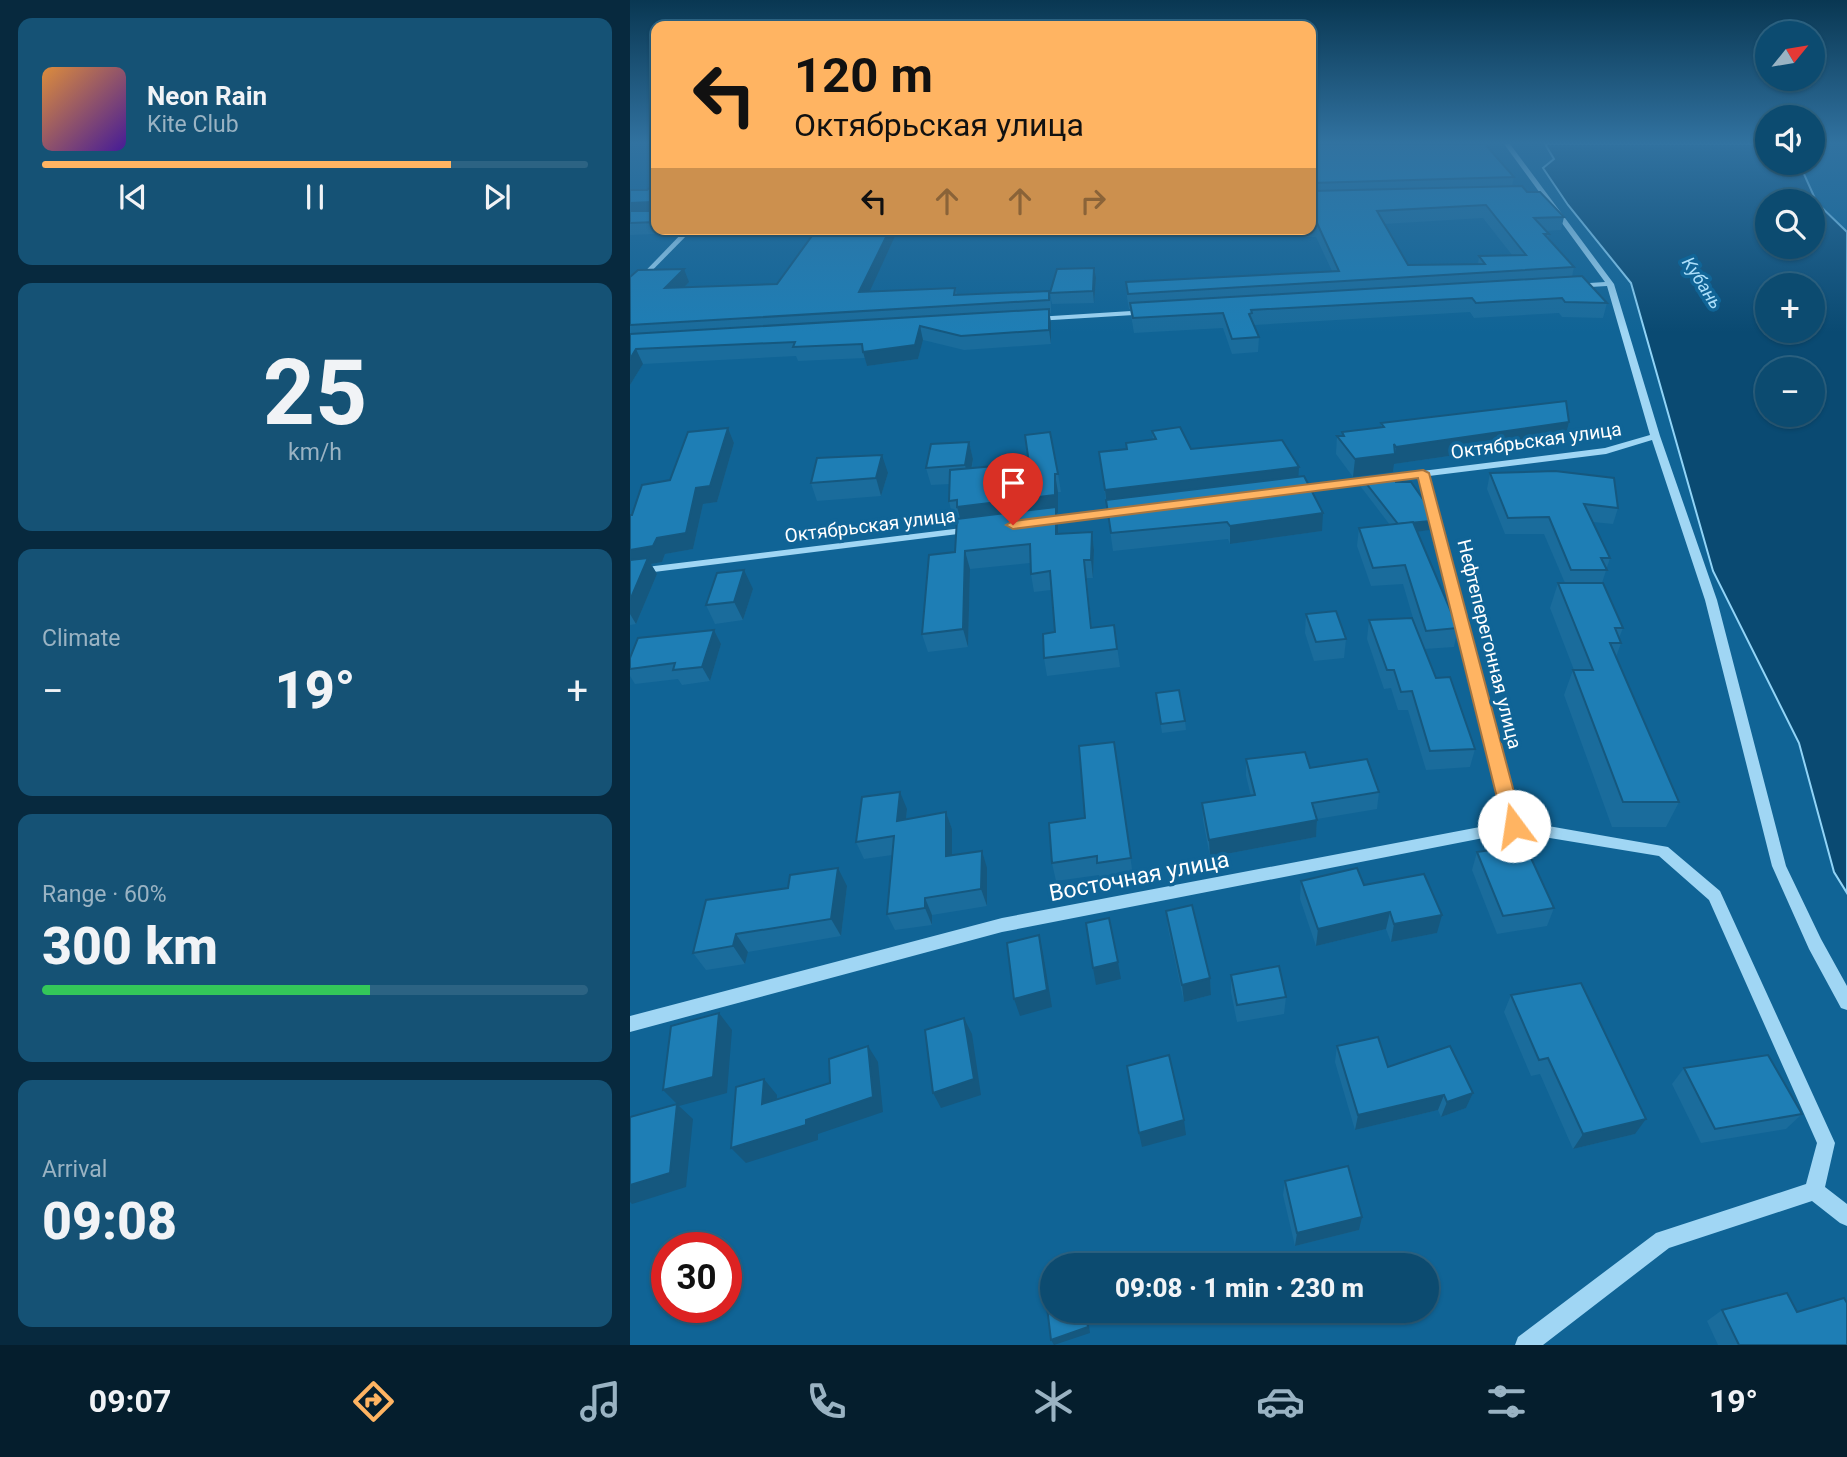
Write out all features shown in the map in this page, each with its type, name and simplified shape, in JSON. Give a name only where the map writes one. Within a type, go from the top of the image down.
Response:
[{"type":"street","points":[[1554,207],[1610,284],[1655,436],[1711,600],[1779,866],[1815,944],[1847,1002]]},
{"type":"street","points":[[630,291],[684,235]]},
{"type":"street","points":[[1569,286],[1610,284]]},
{"type":"street","points":[[1030,319],[1155,312]]},
{"type":"street","name":"Октябрьская улица","points":[[1286,491],[1606,451],[1655,436]]},
{"type":"street","name":"Нефтеперегонная улица","points":[[1423,473],[1514,826]]},
{"type":"street","points":[[1027,523],[1136,509]]},
{"type":"street","name":"Октябрьская улица","points":[[630,572],[985,528]]},
{"type":"street","name":"Восточная улица","points":[[630,1024],[1002,925],[1514,826],[1663,851],[1716,897],[1826,1143],[1814,1191]]},
{"type":"street","points":[[1527,1345],[1663,1240],[1814,1191],[1847,1216]]},
{"type":"water","name":"Кубань","points":[[1569,207],[1755,207],[1755,259],[1825,259],[1825,211],[1847,232],[1847,893],[1834,872],[1799,743],[1713,571],[1631,283]]},
{"type":"building","points":[[1316,207],[1454,207],[1377,211],[1408,265],[1485,264],[1479,256],[1526,255],[1487,207],[1554,207],[1564,217],[1534,218],[1549,234],[1544,234],[1574,267],[1128,294],[1126,282],[1339,271],[1317,223]]},
{"type":"building","points":[[630,211],[651,211],[651,222],[630,223]]},
{"type":"building","points":[[813,235],[887,235],[859,292],[955,288],[954,295],[1049,291],[1049,300],[630,325],[630,277],[638,270],[684,269],[665,288],[777,284]]},
{"type":"building","points":[[1094,268],[1093,291],[1050,293],[1057,269]]},
{"type":"building","points":[[1582,276],[1607,303],[1565,302],[1562,298],[1476,303],[1472,298],[1251,310],[1252,313],[1249,314],[1259,337],[1232,339],[1223,313],[1133,318],[1130,303]]},
{"type":"building","points":[[1049,309],[1049,330],[961,336],[920,326],[915,345],[863,352],[862,344],[793,347],[795,342],[636,349],[630,359],[630,334]]},
{"type":"building","points":[[1566,401],[1569,422],[1396,447],[1394,444],[1395,454],[1355,459],[1337,436],[1344,436],[1342,432],[1384,427],[1381,423]]},
{"type":"building","points":[[1180,427],[1191,449],[1282,440],[1299,467],[1105,490],[1099,452],[1127,449],[1126,443],[1156,439],[1152,431]]},
{"type":"building","points":[[728,428],[710,486],[696,488],[686,533],[657,538],[653,546],[630,550],[630,515],[642,485],[670,480],[688,432]]},
{"type":"building","points":[[1050,432],[1058,474],[1055,474],[1055,495],[957,507],[957,500],[949,501],[950,470],[1029,463],[1025,435]]},
{"type":"building","points":[[969,442],[965,465],[926,468],[931,444]]},
{"type":"building","points":[[882,455],[876,478],[811,483],[817,458]]},
{"type":"building","points":[[1555,471],[1614,478],[1618,508],[1584,504],[1610,558],[1601,558],[1607,570],[1571,570],[1549,517],[1508,518],[1490,473]]},
{"type":"building","points":[[1395,474],[1396,482],[1411,482],[1427,505],[1431,521],[1398,524],[1362,478]]},
{"type":"building","points":[[1304,476],[1323,513],[1230,526],[1227,522],[1111,533],[1106,500]]},
{"type":"building","points":[[1056,507],[1056,534],[1092,532],[1091,560],[1084,560],[1091,628],[1114,625],[1117,649],[1044,658],[1043,634],[1055,632],[1050,571],[1031,574],[1030,544],[965,551],[963,629],[922,634],[929,555],[955,552],[957,519]]},
{"type":"building","points":[[1413,522],[1458,628],[1426,631],[1405,565],[1373,568],[1359,528]]},
{"type":"building","points":[[648,558],[630,600],[630,560]]},
{"type":"building","points":[[744,570],[734,602],[706,605],[717,573]]},
{"type":"building","points":[[1558,583],[1603,583],[1623,628],[1615,628],[1621,643],[1610,643],[1679,802],[1623,802],[1573,670],[1593,670]]},
{"type":"building","points":[[1336,611],[1346,639],[1316,642],[1306,614]]},
{"type":"building","points":[[1412,618],[1436,678],[1450,677],[1475,749],[1430,751],[1412,691],[1401,692],[1394,670],[1387,670],[1369,620]]},
{"type":"building","points":[[714,630],[702,667],[673,670],[675,663],[630,669],[630,658],[638,638]]},
{"type":"building","points":[[1179,690],[1185,721],[1161,724],[1156,693]]},
{"type":"building","points":[[1114,742],[1131,858],[1097,863],[1097,856],[1052,863],[1049,823],[1085,818],[1079,746]]},
{"type":"building","points":[[1305,752],[1310,768],[1367,759],[1379,792],[1312,803],[1317,820],[1209,840],[1202,803],[1255,795],[1246,759]]},
{"type":"building","points":[[900,792],[897,821],[946,812],[946,856],[982,851],[981,889],[925,898],[925,908],[887,914],[894,836],[856,842],[862,797]]},
{"type":"building","points":[[1525,845],[1554,908],[1503,916],[1477,852]]},
{"type":"building","points":[[838,868],[831,919],[736,934],[733,946],[693,953],[706,900],[788,888],[790,875]]},
{"type":"building","points":[[1357,868],[1364,885],[1424,874],[1442,915],[1394,924],[1390,912],[1318,929],[1301,881]]},
{"type":"building","points":[[1192,905],[1210,978],[1182,985],[1166,911]]},
{"type":"building","points":[[1109,918],[1118,962],[1093,968],[1086,923]]},
{"type":"building","points":[[1039,935],[1047,990],[1014,999],[1007,943]]},
{"type":"building","points":[[1279,966],[1286,997],[1237,1005],[1231,975]]},
{"type":"building","points":[[1581,983],[1646,1119],[1583,1134],[1548,1058],[1539,1060],[1511,995]]},
{"type":"building","points":[[719,1013],[713,1077],[663,1090],[671,1026]]},
{"type":"building","points":[[964,1018],[974,1079],[933,1093],[925,1030]]},
{"type":"building","points":[[1378,1037],[1388,1067],[1450,1046],[1473,1093],[1447,1102],[1444,1095],[1358,1115],[1337,1046]]},
{"type":"building","points":[[868,1046],[873,1097],[806,1120],[806,1125],[731,1148],[736,1087],[764,1079],[762,1104],[830,1083],[829,1059]]},
{"type":"building","points":[[1169,1055],[1184,1120],[1139,1133],[1127,1066]]},
{"type":"building","points":[[1768,1055],[1802,1114],[1715,1129],[1684,1068]]},
{"type":"building","points":[[677,1104],[670,1173],[630,1185],[630,1117]]},
{"type":"building","points":[[1348,1166],[1362,1217],[1297,1233],[1285,1181]]},
{"type":"building","points":[[1787,1293],[1797,1312],[1844,1298],[1847,1303],[1847,1345],[1739,1345],[1722,1310]]},
{"type":"building","points":[[1049,1323],[1087,1323],[1088,1327],[1051,1340]]},
{"type":"route","points":[[1013,525],[1423,473],[1514,826]]}]
